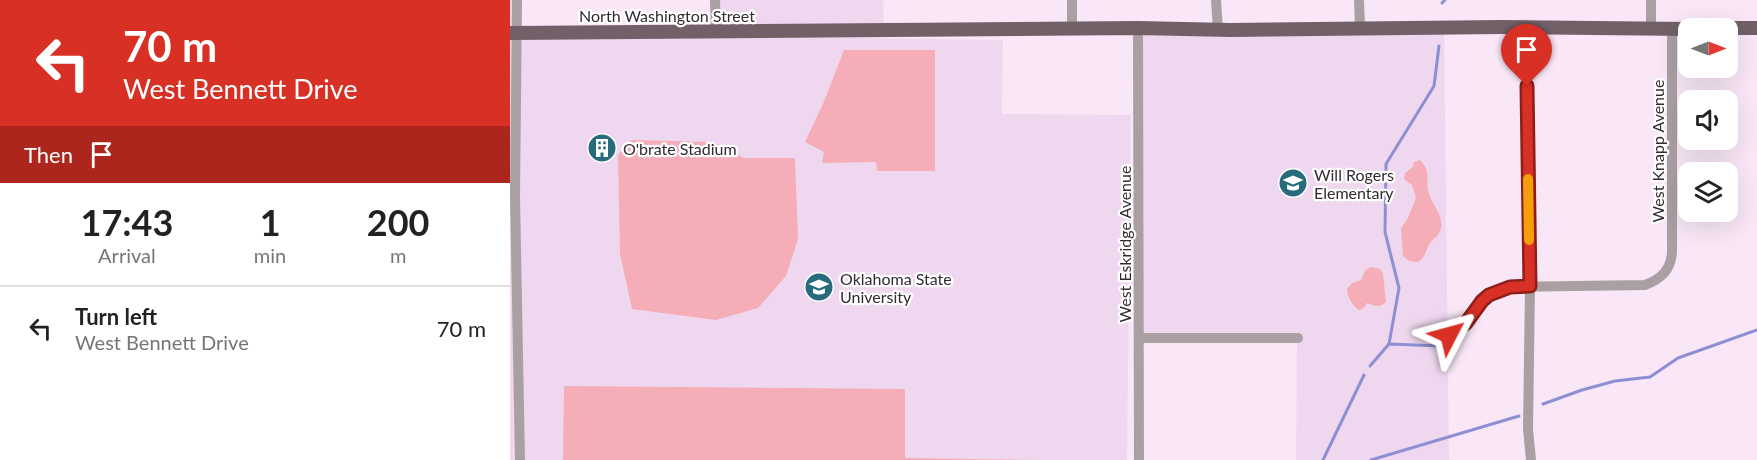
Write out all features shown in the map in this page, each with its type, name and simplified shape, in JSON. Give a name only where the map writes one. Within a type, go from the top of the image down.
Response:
[{"type":"main road","name":"North Washington Street","points":[[514,33],[1138,28],[1218,30],[1360,27],[1678,29]]},
{"type":"main road","points":[[1738,28],[1757,28]]},
{"type":"street","points":[[517,0],[514,33],[515,196],[520,460]]},
{"type":"street","points":[[715,0],[716,32]]},
{"type":"street","points":[[1072,0],[1072,29]]},
{"type":"street","points":[[1216,0],[1218,30]]},
{"type":"street","points":[[1359,0],[1360,27]]},
{"type":"street","points":[[1651,0],[1651,29]]},
{"type":"street","points":[[1526,27],[1530,286],[1528,429],[1532,460]]},
{"type":"street","name":"West Eskridge Avenue","points":[[1138,28],[1139,460]]},
{"type":"street","name":"West Knapp Avenue","points":[[1530,286],[1645,285],[1658,279],[1666,271],[1671,259],[1672,244],[1672,29]]},
{"type":"street","points":[[1449,335],[1466,323],[1489,295],[1510,287],[1530,286]]},
{"type":"street","points":[[1139,338],[1298,338]]},
{"type":"shaded area","name":"Oklahoma State University","points":[[510,0],[516,0],[517,33],[1003,40],[1002,114],[1131,115],[1127,460],[510,460]]},
{"type":"shaded area","points":[[716,0],[883,0],[884,29],[716,31]]},
{"type":"shaded area","name":"Will Rogers Elementary","points":[[1139,29],[1444,29],[1449,460],[1296,460],[1297,336],[1140,338]]},
{"type":"shaded area","points":[[844,50],[935,50],[935,171],[877,171],[876,162],[822,163],[824,152],[805,142]]},
{"type":"shaded area","points":[[631,140],[713,142],[744,158],[795,158],[798,239],[786,276],[758,308],[716,320],[632,309],[620,254],[618,155]]},
{"type":"shaded area","points":[[1420,160],[1426,169],[1429,194],[1440,218],[1441,228],[1418,262],[1409,261],[1403,256],[1401,228],[1416,198],[1412,185],[1404,179],[1405,173],[1413,167],[1414,162]]},
{"type":"shaded area","points":[[1370,267],[1380,269],[1383,274],[1386,302],[1377,306],[1367,303],[1359,310],[1351,301],[1347,289],[1352,283],[1361,280],[1365,271]]},
{"type":"shaded area","points":[[564,386],[905,389],[905,458],[1040,460],[563,460]]},
{"type":"waterway","points":[[1442,3],[1445,0]]},
{"type":"waterway","points":[[1389,344],[1399,288],[1385,232],[1386,164],[1434,86],[1439,46]]},
{"type":"waterway","points":[[1543,404],[1615,381],[1650,377],[1678,358],[1757,330]]},
{"type":"waterway","points":[[1370,366],[1389,344],[1441,346]]},
{"type":"waterway","points":[[1323,460],[1364,375]]},
{"type":"waterway","points":[[1371,460],[1519,416]]},
{"type":"slow traffic","points":[[1528,179],[1529,240]]},
{"type":"place","name":"O'brate Stadium","points":[[602,148]]},
{"type":"place","name":"Will Rogers Elementary","points":[[1293,183]]},
{"type":"place","name":"Oklahoma State University","points":[[819,287]]},
{"type":"route","points":[[1449,335],[1460,329],[1489,295],[1510,287],[1530,286],[1527,86]]}]
